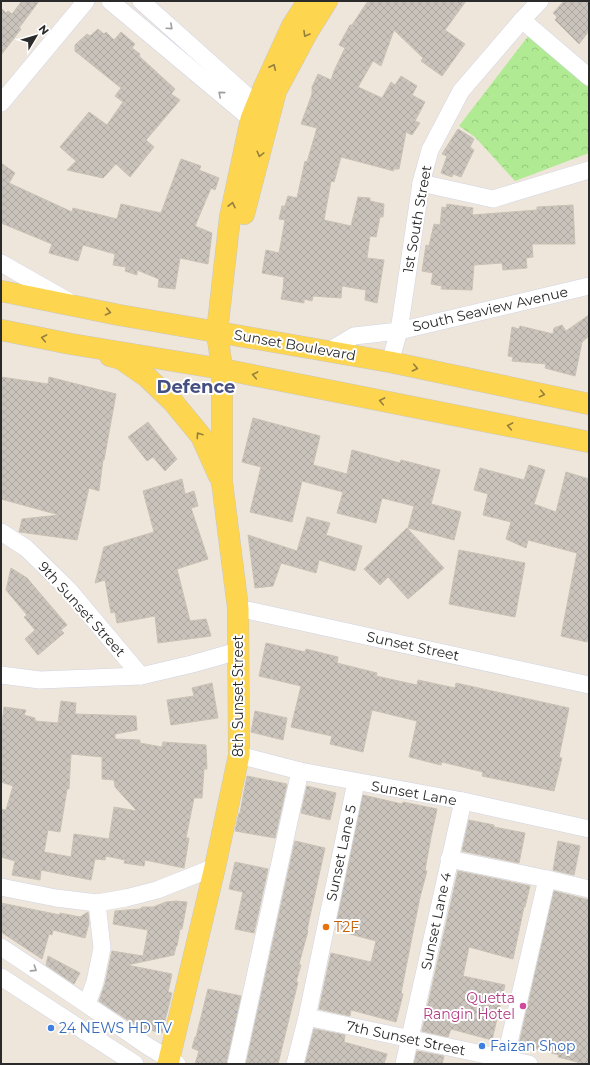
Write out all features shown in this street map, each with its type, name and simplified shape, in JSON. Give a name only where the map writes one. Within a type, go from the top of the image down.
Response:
[{"type":"main road","points":[[224,333],[230,218],[254,112],[292,26],[308,1]]},
{"type":"main road","points":[[224,333],[242,223],[276,91],[307,33],[327,1]]},
{"type":"main road","name":"Sunset Boulevard","points":[[1,291],[120,315],[390,362],[589,404]]},
{"type":"main road","points":[[1,330],[71,344],[222,368],[589,442]]},
{"type":"main road","name":"8th Sunset Street","points":[[172,1062],[239,755],[238,608],[222,482],[222,368],[224,333]]},
{"type":"main road","points":[[71,344],[121,359],[147,377],[173,402],[201,436],[222,482]]},
{"type":"street","points":[[1,103],[86,1]]},
{"type":"street","points":[[110,1],[254,112]]},
{"type":"street","points":[[141,1],[254,112]]},
{"type":"street","name":"1st South Street","points":[[399,331],[421,183],[430,150],[461,91],[540,1]]},
{"type":"street","points":[[522,20],[589,77]]},
{"type":"street","points":[[421,183],[493,200],[589,170]]},
{"type":"street","points":[[1,263],[75,305]]},
{"type":"street","name":"South Seaview Avenue","points":[[390,362],[399,331],[589,286]]},
{"type":"street","points":[[329,351],[354,336],[399,331]]},
{"type":"street","name":"9th Sunset Street","points":[[1,532],[26,548],[68,589],[141,676]]},
{"type":"street","name":"Sunset Street","points":[[238,608],[589,685]]},
{"type":"street","points":[[1,675],[40,680],[141,676],[238,651]]},
{"type":"street","name":"Sunset Lane","points":[[239,755],[300,771],[462,801],[589,829]]},
{"type":"street","points":[[236,1064],[300,771]]},
{"type":"street","name":"Sunset Lane 5","points":[[295,1064],[307,1017],[356,782]]},
{"type":"street","name":"Sunset Lane 4","points":[[404,1064],[462,801]]},
{"type":"street","points":[[449,859],[589,889]]},
{"type":"street","points":[[1,887],[56,898],[98,903],[157,890],[215,867]]},
{"type":"street","points":[[505,1062],[547,879]]},
{"type":"street","points":[[87,1004],[95,982],[102,948],[98,903]]},
{"type":"street","points":[[1,947],[172,1062]]},
{"type":"street","points":[[1,977],[135,1064]]},
{"type":"street","name":"7th Sunset Street","points":[[307,1017],[410,1038],[505,1062],[529,1064]]},
{"type":"street","points":[[146,1064],[150,1059],[151,1054],[148,1046]]},
{"type":"green space","points":[[529,35],[589,88],[589,153],[515,181],[475,137],[459,126]]},
{"type":"building","points":[[22,1],[39,1],[19,28],[21,29],[1,55],[1,8],[6,13],[8,11],[12,14]]},
{"type":"building","points":[[368,1],[466,1],[445,30],[465,44],[442,76],[421,61],[423,58],[394,30],[381,66],[373,61],[358,87],[382,98],[391,82],[395,85],[401,76],[417,86],[412,95],[425,102],[415,121],[420,123],[412,135],[406,132],[399,169],[393,169],[394,171],[341,157],[334,182],[331,181],[324,220],[351,226],[358,197],[370,198],[370,201],[384,204],[383,217],[380,217],[376,237],[370,236],[367,258],[384,260],[377,303],[365,300],[366,290],[342,286],[341,298],[313,296],[312,301],[304,299],[304,303],[281,299],[284,277],[262,273],[266,250],[279,253],[285,220],[279,219],[282,206],[285,206],[288,196],[297,198],[305,161],[307,162],[317,128],[301,124],[312,94],[312,87],[318,74],[331,80],[345,48],[339,45],[350,25],[352,25]]},
{"type":"building","points":[[564,1],[589,1],[589,31],[579,44],[555,20],[557,17],[553,13]]},
{"type":"building","points":[[98,29],[104,34],[106,32],[114,40],[121,32],[135,44],[132,48],[175,89],[171,94],[180,100],[146,140],[154,147],[130,177],[116,164],[103,178],[67,170],[76,161],[60,147],[89,112],[107,125],[123,102],[115,96],[121,88],[75,51],[75,45],[87,34],[90,36]]},
{"type":"building","points":[[458,129],[474,139],[470,147],[474,150],[461,177],[453,174],[452,177],[441,173],[447,156],[442,154]]},
{"type":"building","points":[[181,159],[201,166],[199,170],[219,178],[215,190],[211,188],[195,226],[212,233],[208,264],[180,258],[175,289],[158,287],[159,279],[137,270],[137,275],[125,271],[126,267],[113,265],[115,254],[83,245],[78,261],[49,253],[52,244],[1,223],[1,163],[15,173],[9,183],[72,212],[73,208],[117,219],[121,204],[161,213]]},
{"type":"building","points":[[447,204],[473,208],[472,215],[537,210],[537,207],[573,205],[575,244],[532,244],[533,257],[526,258],[527,268],[503,270],[502,263],[474,265],[472,290],[441,289],[442,286],[431,284],[433,273],[422,271],[426,245],[429,246],[434,224],[440,225],[442,207],[446,208]]},
{"type":"building","points":[[589,315],[589,336],[582,342],[575,376],[545,368],[546,364],[512,361],[513,357],[508,356],[512,327],[519,329],[520,326],[553,334],[554,328],[562,325],[566,331]]},
{"type":"building","points":[[1,377],[48,384],[49,377],[116,394],[103,460],[99,491],[89,488],[77,540],[19,532],[22,519],[59,515],[1,499]]},
{"type":"building","points":[[253,418],[320,436],[313,465],[347,474],[352,450],[400,463],[401,460],[440,470],[431,504],[461,512],[454,540],[408,528],[414,506],[382,498],[376,523],[337,513],[343,492],[302,481],[292,522],[250,512],[261,467],[242,462]]},
{"type":"building","points":[[148,422],[177,459],[165,471],[153,457],[147,461],[128,437]]},
{"type":"building","points":[[529,465],[545,470],[534,504],[556,512],[566,472],[589,479],[589,633],[587,642],[561,636],[577,553],[528,540],[526,548],[506,539],[511,522],[483,515],[488,494],[474,490],[480,468],[524,480]]},
{"type":"building","points":[[182,479],[185,494],[194,491],[198,506],[191,508],[208,559],[177,569],[190,621],[206,619],[211,636],[158,643],[155,616],[117,623],[115,612],[111,613],[105,580],[95,583],[104,547],[154,532],[143,491]]},
{"type":"building","points":[[307,517],[330,523],[326,535],[362,546],[355,571],[319,560],[316,573],[281,563],[273,586],[255,588],[248,535],[297,551]]},
{"type":"building","points":[[407,528],[444,568],[408,599],[388,577],[380,585],[364,569]]},
{"type":"building","points":[[459,550],[525,563],[515,617],[449,604]]},
{"type":"building","points":[[11,568],[27,578],[67,625],[61,630],[64,633],[38,655],[25,639],[35,630],[24,617],[27,615],[6,590]]},
{"type":"building","points":[[266,643],[305,652],[306,649],[338,657],[337,663],[377,673],[376,676],[417,685],[418,680],[455,688],[456,683],[569,708],[559,757],[562,758],[554,791],[482,776],[483,772],[442,762],[441,765],[409,757],[417,721],[372,710],[363,752],[330,744],[332,736],[291,727],[301,686],[259,676]]},
{"type":"building","points":[[212,683],[218,718],[171,725],[167,700],[194,696],[192,688]]},
{"type":"building","points":[[61,701],[76,703],[75,714],[136,716],[137,730],[115,734],[115,739],[140,740],[140,743],[162,747],[163,742],[206,745],[207,769],[204,769],[202,798],[194,798],[186,838],[189,838],[184,868],[145,860],[144,866],[124,863],[125,860],[106,856],[105,860],[95,859],[91,880],[41,870],[40,880],[12,875],[15,861],[1,857],[1,809],[6,810],[13,786],[1,782],[1,731],[4,707],[26,710],[24,715],[35,718],[35,721],[58,723]],"holes":[[[71,754],[102,757],[102,779],[114,780],[115,787],[137,811],[114,807],[109,839],[74,834],[71,857],[44,852],[48,830],[60,832],[67,789],[69,789]]]},
{"type":"building","points":[[255,711],[287,718],[283,740],[251,732]]},
{"type":"building","points":[[247,776],[287,784],[275,838],[235,831]]},
{"type":"building","points":[[307,786],[336,793],[330,820],[301,813]]},
{"type":"building","points":[[363,795],[402,804],[403,802],[437,809],[425,870],[427,871],[420,897],[401,993],[403,994],[396,1022],[351,1010],[350,1016],[319,1009],[331,953],[371,962],[376,941],[335,930]]},
{"type":"building","points":[[469,820],[525,833],[519,863],[462,851]]},
{"type":"building","points":[[295,841],[325,848],[308,931],[299,964],[301,965],[296,982],[298,982],[278,1064],[246,1064]]},
{"type":"building","points":[[558,841],[580,846],[574,875],[553,870]]},
{"type":"building","points":[[235,862],[268,869],[254,933],[235,929],[243,892],[229,889]]},
{"type":"building","points":[[458,871],[530,886],[513,959],[469,947],[463,976],[505,985],[492,1040],[451,1029],[448,1037],[422,1031]]},
{"type":"building","points":[[554,891],[589,900],[589,1064],[558,1057],[559,1055],[519,1044]]},
{"type":"building","points":[[166,902],[187,902],[182,929],[180,929],[174,955],[127,965],[172,974],[168,992],[172,993],[162,1033],[138,1027],[99,1001],[105,984],[112,951],[143,956],[148,930],[113,924],[115,911],[153,907]]},
{"type":"building","points":[[1,903],[60,915],[60,913],[80,917],[88,912],[89,923],[85,938],[53,930],[52,935],[49,934],[42,959],[1,932]]},
{"type":"building","points":[[48,956],[80,973],[74,984],[46,965]]},
{"type":"building","points":[[208,989],[241,996],[226,1064],[195,1064],[199,1051],[192,1048]]},
{"type":"building","points":[[314,1029],[345,1035],[344,1042],[387,1054],[384,1064],[305,1064]]},
{"type":"building","points":[[417,1051],[444,1056],[442,1064],[414,1064]]},
{"type":"place","name":"T2F","points":[[326,927]]},
{"type":"place","name":"Quetta Rangin Hotel","points":[[523,1006]]},
{"type":"place","name":"24 NEWS HD TV","points":[[51,1028]]},
{"type":"place","name":"Faizan Shop","points":[[482,1046]]},
{"type":"district","name":"Defence","points":[[196,387]]}]
